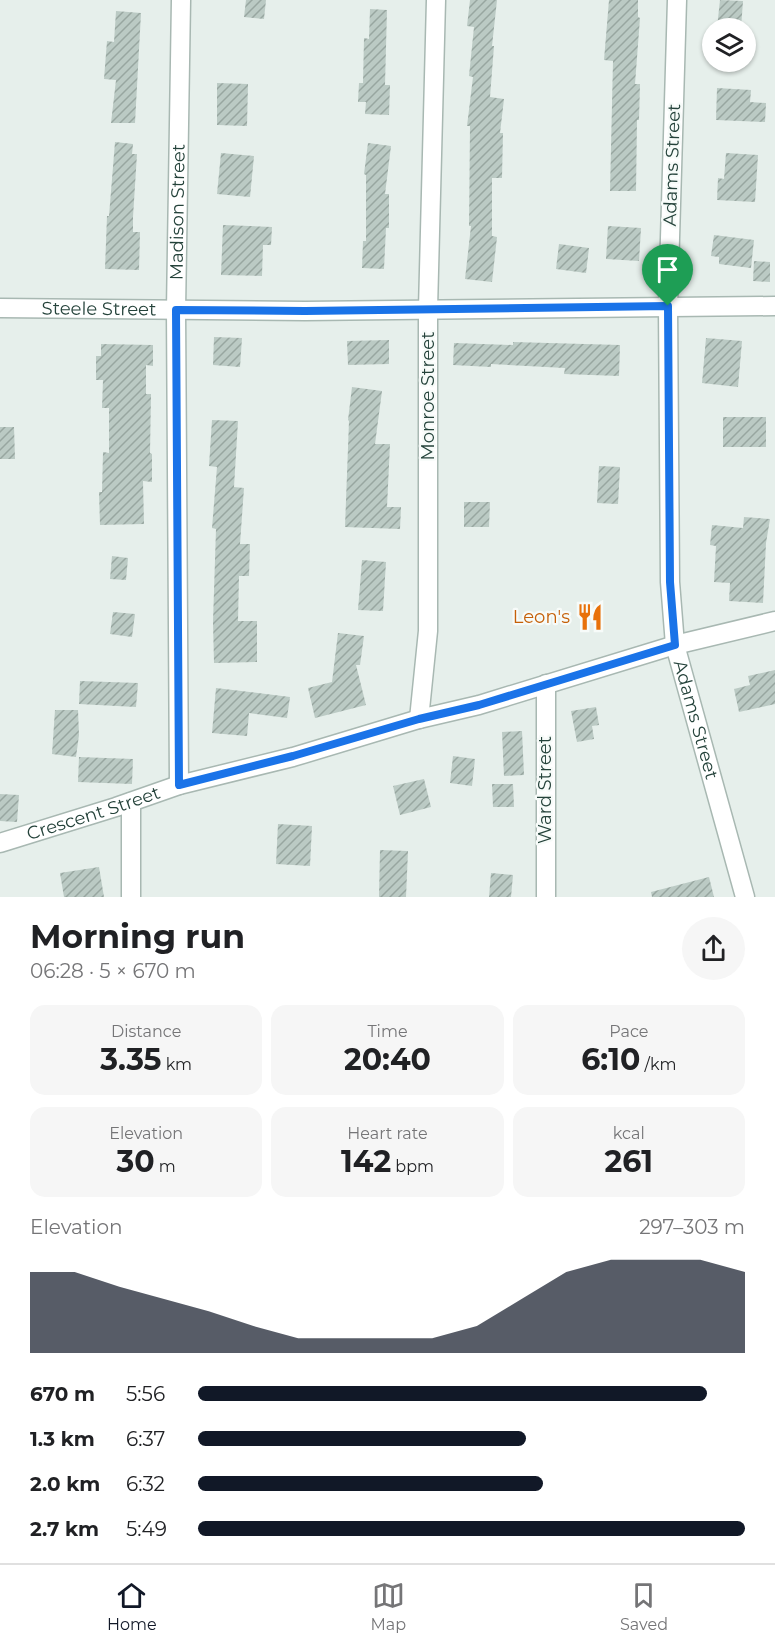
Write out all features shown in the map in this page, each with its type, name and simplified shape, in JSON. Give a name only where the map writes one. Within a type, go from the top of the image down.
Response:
[{"type":"street","name":"Madison Street","points":[[179,785],[176,310],[181,0]]},
{"type":"street","name":"Monroe Street","points":[[419,719],[428,631],[428,309],[436,0]]},
{"type":"street","name":"Adams Street","points":[[677,0],[668,306],[670,582],[675,645],[745,897]]},
{"type":"street","name":"Steele Street","points":[[0,308],[305,311],[775,306]]},
{"type":"street","name":"Crescent Street","points":[[0,843],[179,785],[293,756],[419,719],[479,705],[675,645],[775,621]]},
{"type":"street","name":"Ward Street","points":[[546,684],[546,897]]},
{"type":"street","points":[[131,802],[131,897]]},
{"type":"building","points":[[246,0],[266,0],[264,19],[244,17]]},
{"type":"building","points":[[470,0],[497,0],[490,97],[504,99],[500,133],[503,133],[502,178],[492,178],[492,236],[497,237],[492,282],[465,279],[471,226],[469,226],[470,126],[467,126],[473,77],[469,76],[474,27],[467,26]]},
{"type":"building","points":[[609,0],[638,0],[638,17],[640,18],[635,84],[640,84],[636,191],[610,191],[613,61],[604,60]]},
{"type":"building","points":[[720,0],[743,1],[742,18],[718,18]]},
{"type":"building","points":[[370,9],[387,10],[385,85],[390,85],[389,115],[365,114],[366,102],[358,102],[359,83],[363,83],[364,38],[369,39]]},
{"type":"building","points":[[116,11],[141,13],[135,123],[111,123],[116,80],[104,79],[107,41],[114,42]]},
{"type":"building","points":[[217,83],[248,84],[247,126],[217,125]]},
{"type":"building","points":[[717,88],[751,90],[750,102],[766,103],[765,122],[716,120]]},
{"type":"building","points":[[115,142],[133,144],[132,154],[137,154],[133,232],[140,232],[139,270],[105,269],[107,216],[109,216]]},
{"type":"building","points":[[368,143],[391,146],[385,194],[389,194],[389,228],[386,228],[384,269],[362,268],[363,241],[366,241],[366,175],[364,174]]},
{"type":"building","points":[[221,153],[254,156],[250,197],[217,194]]},
{"type":"building","points":[[726,153],[758,155],[755,202],[717,200],[718,178],[724,179]]},
{"type":"building","points":[[223,225],[272,227],[271,245],[263,245],[262,276],[221,275]]},
{"type":"building","points":[[608,226],[641,228],[639,261],[606,259]]},
{"type":"building","points":[[714,235],[754,240],[751,268],[719,264],[719,257],[711,256]]},
{"type":"building","points":[[559,244],[589,248],[586,273],[556,269]]},
{"type":"building","points":[[754,261],[770,262],[770,282],[753,281]]},
{"type":"building","points":[[214,337],[242,338],[240,367],[213,365]]},
{"type":"building","points":[[706,338],[742,341],[738,387],[702,383]]},
{"type":"building","points":[[389,340],[389,364],[348,365],[347,341]]},
{"type":"building","points":[[513,342],[620,345],[619,376],[564,374],[565,368],[491,364],[491,367],[453,365],[454,343],[513,345]]},
{"type":"building","points":[[101,344],[153,345],[153,366],[146,365],[146,394],[151,394],[152,482],[143,481],[144,524],[100,525],[99,492],[102,492],[103,452],[109,453],[109,408],[102,408],[103,380],[96,380],[96,356],[101,356]]},
{"type":"building","points":[[352,387],[382,391],[375,444],[390,444],[387,507],[401,507],[400,529],[345,527],[348,420]]},
{"type":"building","points":[[723,417],[766,417],[766,447],[723,447]]},
{"type":"building","points":[[212,420],[238,421],[234,487],[244,488],[240,544],[250,544],[249,576],[239,576],[238,621],[257,621],[257,662],[214,663],[216,529],[212,528],[217,467],[209,466]]},
{"type":"building","points":[[0,427],[14,427],[15,459],[0,459]]},
{"type":"building","points":[[599,466],[620,467],[618,504],[597,503]]},
{"type":"building","points":[[464,502],[490,502],[489,527],[464,527]]},
{"type":"building","points":[[744,517],[770,519],[766,543],[763,603],[729,601],[730,583],[714,582],[716,546],[710,545],[712,525],[743,528]]},
{"type":"building","points":[[112,556],[128,558],[126,580],[110,579]]},
{"type":"building","points":[[362,560],[386,562],[383,611],[358,610]]},
{"type":"building","points":[[113,612],[135,614],[132,637],[110,634]]},
{"type":"building","points":[[338,633],[364,636],[360,665],[356,665],[366,705],[315,718],[308,688],[332,682]]},
{"type":"building","points":[[775,670],[775,704],[739,712],[734,689],[750,685],[748,676]]},
{"type":"building","points":[[80,681],[138,683],[136,707],[79,704]]},
{"type":"building","points":[[216,688],[290,697],[287,718],[249,713],[247,736],[212,733]]},
{"type":"building","points":[[596,707],[599,725],[592,726],[594,739],[577,742],[571,711]]},
{"type":"building","points":[[55,710],[78,710],[79,735],[76,757],[52,754]]},
{"type":"building","points":[[522,731],[524,775],[504,776],[502,732]]},
{"type":"building","points":[[453,756],[475,759],[472,786],[450,783]]},
{"type":"building","points":[[79,757],[133,759],[132,784],[78,782]]},
{"type":"building","points":[[424,779],[431,807],[400,815],[393,786]]},
{"type":"building","points":[[492,784],[513,784],[514,807],[493,807]]},
{"type":"building","points":[[0,794],[19,795],[17,822],[0,821]]},
{"type":"building","points":[[278,824],[312,826],[310,866],[276,864]]},
{"type":"building","points":[[380,850],[408,851],[406,897],[379,897]]},
{"type":"building","points":[[99,867],[104,897],[64,897],[60,873]]},
{"type":"building","points":[[491,873],[513,875],[511,897],[489,897]]},
{"type":"building","points":[[709,877],[714,897],[652,897],[651,892]]},
{"type":"place","name":"Leon's","points":[[590,617]]},
{"type":"route","points":[[668,306],[670,582],[675,645],[479,705],[419,719],[293,756],[179,785],[176,310],[305,311],[668,306]]}]
